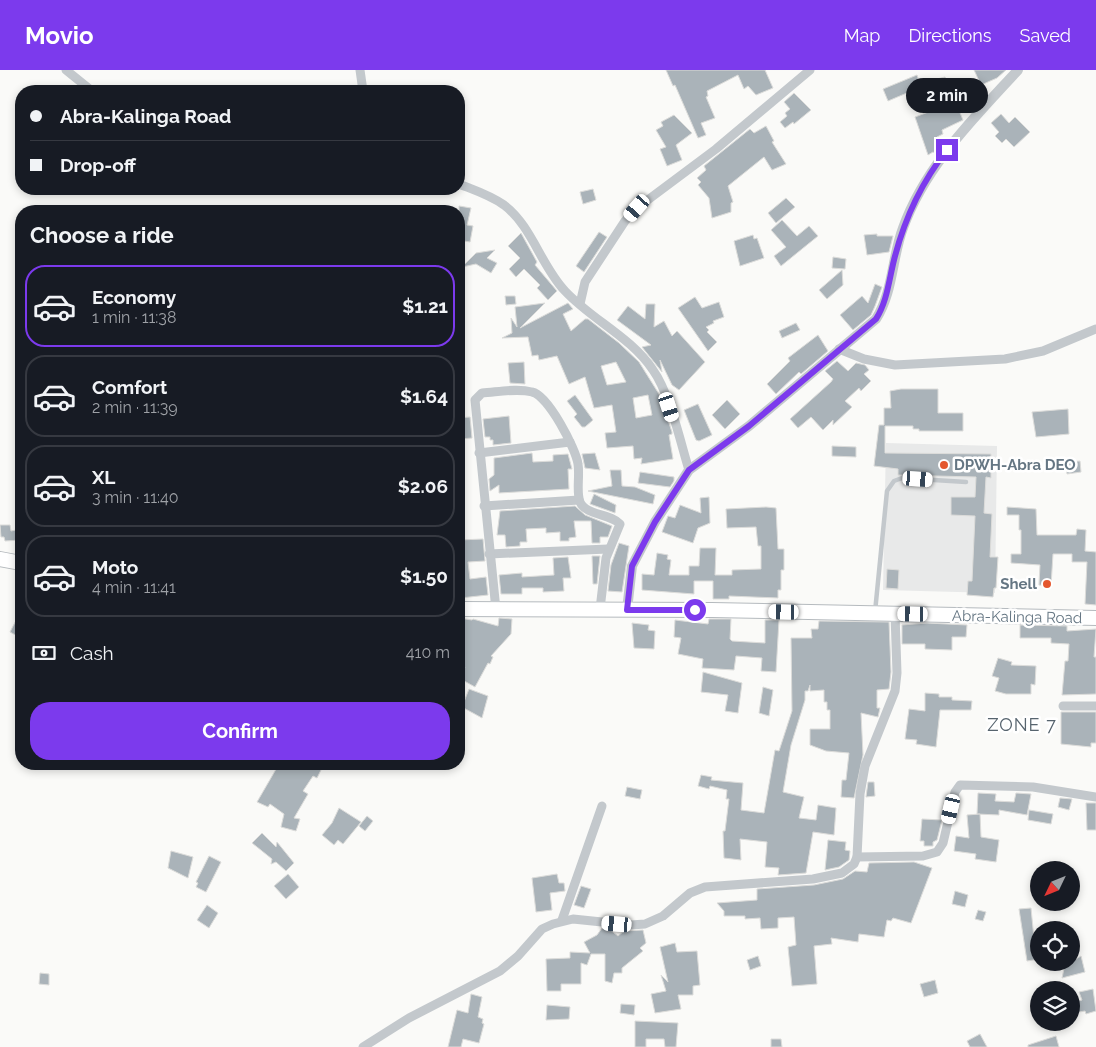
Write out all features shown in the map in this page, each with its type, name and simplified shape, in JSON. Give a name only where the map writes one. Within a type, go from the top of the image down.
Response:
[{"type":"main road","points":[[0,559],[15,562]]},
{"type":"main road","name":"Abra-Kalinga Road","points":[[465,609],[600,609],[1096,618]]},
{"type":"street","points":[[66,70],[85,85]]},
{"type":"street","points":[[360,70],[362,85]]},
{"type":"street","points":[[580,304],[586,282],[625,221],[637,208],[716,149],[810,70]]},
{"type":"street","points":[[627,610],[632,566],[655,522],[689,470],[749,426],[839,349],[869,326],[880,314],[902,229],[924,183],[956,139],[1018,70]]},
{"type":"street","points":[[465,186],[486,194],[511,212],[530,237],[556,280],[580,304],[631,345],[653,370],[661,383],[689,470]]},
{"type":"street","points":[[839,349],[864,359],[895,365],[1005,359],[1043,352],[1096,329]]},
{"type":"street","points":[[496,610],[484,506],[475,400],[482,393],[531,391],[537,393],[548,405],[570,442],[578,461],[579,500],[586,509],[614,519],[620,524],[608,549],[600,609]]},
{"type":"street","points":[[479,453],[570,442]]},
{"type":"street","points":[[484,506],[579,500]]},
{"type":"street","points":[[490,554],[608,549]]},
{"type":"street","points":[[363,1047],[409,1018],[500,971],[518,956],[542,929],[562,920],[645,924],[663,916],[690,893],[705,887],[813,879],[842,873],[854,864],[857,857],[860,794],[865,766],[895,691],[897,673],[895,614]]},
{"type":"street","points":[[1063,706],[1096,706]]},
{"type":"street","points":[[857,857],[923,856],[937,852],[943,843],[955,792],[960,785],[1033,787],[1096,797]]},
{"type":"street","points":[[562,920],[602,806]]},
{"type":"lane","points":[[875,614],[887,491],[894,481],[902,478],[966,482]]},
{"type":"shaded area","points":[[886,443],[997,446],[995,593],[883,590]]},
{"type":"building","points":[[666,70],[765,70],[773,88],[756,95],[748,86],[744,89],[738,75],[707,91],[708,96],[706,97],[715,118],[701,123],[706,135],[698,138],[675,85],[673,86]]},
{"type":"building","points":[[974,70],[1006,70],[997,78],[981,85]]},
{"type":"building","points":[[917,75],[921,87],[888,101],[883,89]]},
{"type":"building","points":[[945,77],[963,120],[942,130],[943,134],[937,137],[941,147],[936,154],[933,152],[928,155],[915,117],[939,108],[936,101],[944,98],[937,79]]},
{"type":"building","points":[[984,87],[987,93],[980,100],[976,92]]},
{"type":"building","points":[[794,93],[811,110],[794,124],[793,122],[785,128],[780,122],[787,116],[785,113],[790,109],[784,102]]},
{"type":"building","points":[[1001,114],[1009,123],[1015,117],[1030,132],[1014,147],[1006,139],[1002,143],[995,136],[999,132],[991,123]]},
{"type":"building","points":[[674,115],[692,133],[676,145],[682,160],[667,166],[660,149],[666,147],[656,130],[663,126],[661,122]]},
{"type":"building","points":[[766,126],[774,141],[772,142],[786,164],[772,170],[764,157],[728,186],[733,202],[731,203],[731,212],[712,218],[709,198],[698,185],[701,182],[697,178],[706,170],[704,166],[750,129],[754,133]]},
{"type":"building","points":[[593,189],[596,200],[583,204],[580,192]]},
{"type":"building","points":[[786,198],[795,207],[776,223],[768,213]]},
{"type":"building","points":[[465,207],[471,208],[467,225],[473,226],[470,242],[465,241]]},
{"type":"building","points":[[782,220],[797,236],[809,226],[818,236],[781,266],[774,256],[786,247],[771,230]]},
{"type":"building","points":[[599,232],[607,237],[584,272],[576,266]]},
{"type":"building","points":[[521,233],[537,262],[535,265],[557,291],[548,300],[537,288],[540,285],[524,269],[516,277],[509,269],[520,258],[508,246]]},
{"type":"building","points":[[877,234],[877,236],[893,236],[889,252],[867,255],[864,235]]},
{"type":"building","points":[[753,235],[754,239],[757,238],[764,258],[740,266],[734,241]]},
{"type":"building","points":[[495,250],[487,258],[497,263],[491,273],[476,264],[465,266],[476,253]]},
{"type":"building","points":[[833,257],[846,259],[845,269],[832,268]]},
{"type":"building","points":[[842,270],[843,285],[827,299],[819,290]]},
{"type":"building","points":[[875,284],[882,287],[871,315],[853,330],[840,315],[862,296],[868,303]]},
{"type":"building","points":[[505,296],[515,296],[516,304],[506,305]]},
{"type":"building","points":[[695,297],[702,308],[719,302],[724,317],[713,321],[714,323],[706,327],[709,330],[707,332],[717,342],[708,351],[678,308]]},
{"type":"building","points":[[545,303],[520,328],[568,303],[573,309],[563,314],[571,331],[585,319],[588,319],[619,343],[639,362],[659,394],[672,432],[669,435],[673,459],[641,464],[642,458],[634,459],[633,446],[607,448],[605,433],[616,432],[612,405],[594,408],[585,377],[569,384],[557,356],[539,360],[538,355],[532,356],[528,337],[502,338],[512,333],[511,318],[517,327],[515,307]],"holes":[[[616,362],[626,382],[607,385],[601,366]],[[648,395],[652,415],[636,418],[633,398]]]},
{"type":"building","points":[[646,304],[655,304],[654,327],[664,321],[672,336],[677,331],[705,362],[679,390],[672,385],[660,360],[662,372],[642,347],[651,345],[617,320],[628,306],[645,319]]},
{"type":"building","points":[[796,323],[800,330],[782,338],[779,331]]},
{"type":"building","points":[[818,335],[828,351],[801,374],[799,372],[776,394],[767,384],[790,361],[788,358]]},
{"type":"building","points":[[837,361],[848,371],[856,363],[865,365],[869,370],[864,374],[871,381],[861,391],[859,388],[845,401],[852,407],[833,425],[833,420],[823,430],[811,417],[798,428],[790,419],[831,382],[833,379],[825,371]]},
{"type":"building","points":[[524,362],[525,384],[510,383],[508,363]]},
{"type":"building","points":[[901,389],[938,389],[938,413],[963,413],[963,431],[919,431],[919,429],[913,429],[913,426],[885,426],[885,453],[991,454],[991,478],[986,477],[984,513],[992,514],[990,557],[998,557],[996,588],[994,588],[993,597],[967,595],[968,581],[972,581],[975,516],[951,515],[951,497],[975,497],[976,477],[898,475],[898,469],[874,466],[879,425],[884,425],[884,408],[891,408],[890,391]]},
{"type":"building","points":[[575,395],[593,420],[585,427],[582,427],[574,417],[577,414],[567,401]]},
{"type":"building","points":[[727,400],[740,414],[725,429],[712,415]]},
{"type":"building","points":[[698,404],[712,435],[699,441],[696,440],[684,410]]},
{"type":"building","points":[[1068,409],[1069,434],[1036,437],[1032,412]]},
{"type":"building","points":[[509,416],[511,443],[493,445],[493,440],[490,440],[490,437],[485,437],[483,419]]},
{"type":"building","points":[[465,417],[470,417],[472,438],[465,439]]},
{"type":"building","points":[[832,446],[856,447],[856,457],[832,456]]},
{"type":"building","points":[[532,453],[533,462],[553,461],[553,455],[568,454],[572,469],[568,469],[569,489],[499,493],[499,485],[490,491],[489,479],[494,475],[494,458]]},
{"type":"building","points":[[595,453],[600,470],[585,468],[582,454]]},
{"type":"building","points":[[1080,461],[1081,472],[1067,474],[1066,462]]},
{"type":"building","points":[[610,470],[621,470],[622,486],[635,487],[655,495],[653,504],[588,491],[612,486]]},
{"type":"building","points":[[640,472],[674,477],[674,481],[670,487],[638,483]]},
{"type":"building","points":[[594,494],[616,505],[615,513],[590,504]]},
{"type":"building","points":[[709,497],[710,523],[698,528],[693,543],[662,532],[668,516],[675,518],[680,505],[701,513],[700,498]]},
{"type":"building","points":[[575,506],[585,515],[612,526],[608,537],[600,537],[600,543],[592,543],[591,521],[574,521],[576,537],[569,538],[569,541],[560,541],[560,532],[546,533],[546,528],[526,529],[527,542],[520,542],[520,546],[506,547],[505,535],[497,535],[500,511]]},
{"type":"building","points":[[1007,507],[1036,509],[1037,535],[1076,535],[1077,529],[1086,530],[1085,551],[1096,552],[1096,605],[1085,604],[1087,562],[1072,562],[1072,554],[1053,554],[1051,586],[1039,585],[1040,565],[1011,563],[1011,554],[1021,554],[1021,530],[1019,530],[1019,515],[1007,515]]},
{"type":"building","points":[[776,508],[778,549],[784,549],[784,570],[781,570],[781,590],[778,590],[778,598],[729,596],[729,599],[713,599],[713,581],[694,581],[694,594],[642,590],[642,574],[654,575],[657,553],[668,555],[667,559],[671,560],[669,575],[689,575],[689,566],[699,566],[700,548],[716,548],[715,575],[732,575],[732,570],[761,569],[761,546],[758,546],[756,527],[727,528],[726,509]]},
{"type":"building","points":[[0,525],[10,525],[11,531],[15,530],[15,540],[5,541],[4,537],[1,537]]},
{"type":"building","points":[[483,539],[485,561],[468,562],[470,579],[486,577],[488,595],[465,597],[465,540]]},
{"type":"building","points":[[619,543],[629,546],[622,592],[608,591],[611,565]]},
{"type":"building","points":[[592,556],[600,556],[597,584],[593,584]]},
{"type":"building","points":[[568,557],[571,578],[563,578],[564,591],[543,592],[543,588],[522,588],[522,594],[501,594],[499,575],[522,573],[522,577],[554,575],[553,558]]},
{"type":"building","points":[[887,569],[899,570],[898,589],[886,588]]},
{"type":"building","points":[[499,618],[512,619],[511,634],[491,656],[493,657],[490,664],[488,663],[475,687],[465,681],[465,619],[473,619],[498,626]]},
{"type":"building","points":[[709,619],[731,619],[730,639],[732,641],[765,643],[765,620],[779,620],[776,672],[761,671],[762,658],[736,656],[734,670],[702,668],[703,659],[678,654],[681,638],[674,637],[675,620],[708,624]]},
{"type":"building","points":[[819,621],[889,622],[891,672],[889,689],[877,690],[877,708],[880,708],[878,717],[861,713],[863,755],[854,798],[841,797],[842,780],[846,780],[849,753],[826,751],[810,745],[810,729],[830,729],[830,710],[827,710],[827,702],[824,702],[824,690],[810,691],[810,685],[808,691],[805,691],[805,700],[791,745],[783,792],[804,797],[799,818],[816,820],[818,805],[836,808],[834,835],[813,832],[806,873],[778,875],[779,868],[765,867],[767,842],[740,839],[741,860],[724,858],[723,831],[725,831],[729,799],[726,799],[727,790],[710,786],[709,789],[698,786],[701,775],[712,777],[711,780],[743,783],[741,810],[764,813],[775,750],[779,751],[792,711],[791,638],[812,638],[811,629],[818,629]]},
{"type":"building","points":[[15,622],[15,635],[10,632]]},
{"type":"building","points":[[632,623],[649,625],[648,630],[655,631],[654,649],[634,648]]},
{"type":"building","points":[[927,623],[967,625],[966,637],[952,637],[952,650],[925,649],[925,644],[902,644],[902,625]]},
{"type":"building","points":[[1020,625],[1067,626],[1067,631],[1096,629],[1094,657],[1096,657],[1096,694],[1062,695],[1065,661],[1068,661],[1069,644],[1051,643],[1051,638],[1020,638]]},
{"type":"building","points":[[998,658],[1012,662],[1011,665],[1036,666],[1035,685],[1031,684],[1031,694],[1006,694],[995,691],[999,678],[992,676]]},
{"type":"building","points":[[703,672],[742,683],[738,713],[725,711],[728,695],[701,692]]},
{"type":"building","points":[[763,687],[773,690],[769,716],[759,713]]},
{"type":"building","points":[[469,689],[488,696],[482,718],[465,709],[465,699]]},
{"type":"building","points":[[925,693],[939,694],[939,697],[952,697],[952,700],[972,701],[971,710],[940,710],[936,747],[916,744],[917,740],[905,739],[909,709],[925,711]]},
{"type":"building","points":[[1061,712],[1096,712],[1096,743],[1091,743],[1091,747],[1061,744]]},
{"type":"building","points":[[276,770],[321,770],[317,778],[313,776],[303,791],[308,794],[294,818],[300,819],[296,831],[281,827],[284,814],[270,804],[268,807],[257,802]]},
{"type":"building","points":[[868,782],[874,782],[875,796],[866,797]]},
{"type":"building","points":[[627,787],[642,790],[640,799],[625,796]]},
{"type":"building","points":[[978,793],[996,794],[995,801],[1014,802],[1016,793],[1031,794],[1027,815],[999,810],[999,815],[977,814]]},
{"type":"building","points":[[1060,798],[1072,799],[1069,810],[1058,807]]},
{"type":"building","points":[[1086,803],[1096,803],[1096,830],[1087,830]]},
{"type":"building","points":[[339,808],[361,822],[343,844],[338,840],[334,845],[322,835],[332,823]]},
{"type":"building","points":[[1029,810],[1053,814],[1051,824],[1028,820]]},
{"type":"building","points":[[980,814],[981,837],[999,840],[996,862],[975,859],[976,854],[954,851],[956,836],[969,838],[967,815]]},
{"type":"building","points":[[367,816],[373,821],[365,831],[359,826]]},
{"type":"building","points":[[922,819],[942,820],[937,840],[933,842],[933,846],[924,846],[924,841],[920,841]]},
{"type":"building","points":[[262,833],[276,847],[277,842],[294,863],[286,871],[276,862],[271,864],[272,859],[252,843]]},
{"type":"building","points":[[828,840],[846,842],[845,850],[850,851],[849,860],[839,867],[825,870]]},
{"type":"building","points":[[171,851],[193,857],[188,878],[168,868]]},
{"type":"building","points":[[209,856],[221,862],[206,892],[196,887],[198,883],[196,882]]},
{"type":"building","points":[[914,862],[932,868],[911,923],[893,918],[891,921],[887,920],[884,937],[859,934],[858,942],[831,938],[832,944],[814,946],[817,984],[792,986],[788,947],[796,945],[794,917],[778,918],[778,928],[761,929],[760,918],[745,919],[745,916],[724,916],[724,911],[717,903],[757,900],[757,889],[814,885],[843,879],[855,871],[867,872],[869,863]]},
{"type":"building","points":[[288,874],[299,887],[286,899],[274,886]]},
{"type":"building","points":[[557,874],[559,883],[564,883],[565,891],[550,893],[552,910],[536,912],[532,878]]},
{"type":"building","points":[[581,886],[591,889],[584,908],[574,905]]},
{"type":"building","points":[[955,891],[968,895],[965,907],[952,904]]},
{"type":"building","points":[[207,905],[218,913],[209,928],[197,920]]},
{"type":"building","points":[[1030,908],[1031,911],[1030,960],[1027,961],[1019,909]]},
{"type":"building","points":[[978,910],[986,912],[983,921],[975,919]]},
{"type":"building","points":[[602,928],[609,929],[618,936],[624,931],[643,930],[646,943],[640,948],[643,951],[622,968],[622,973],[614,973],[612,983],[605,981],[605,954],[591,954],[587,965],[581,963],[581,984],[561,984],[561,991],[547,991],[546,959],[570,958],[570,952],[590,953],[584,942],[597,935]]},
{"type":"building","points":[[675,943],[677,952],[697,951],[700,985],[693,986],[693,995],[678,995],[681,1009],[655,1013],[651,994],[666,991],[661,975],[668,982],[660,947]]},
{"type":"building","points":[[758,956],[761,966],[750,970],[747,960]]},
{"type":"building","points":[[1080,957],[1085,972],[1062,978],[1064,971],[1080,971]]},
{"type":"building","points":[[40,973],[49,974],[49,985],[39,984]]},
{"type":"building","points":[[935,980],[938,993],[924,997],[920,984]]},
{"type":"building","points":[[1093,989],[1096,1011],[1086,1014],[1085,1011],[1080,1012],[1080,1001],[1082,1000],[1080,992]]},
{"type":"building","points":[[471,994],[482,997],[478,1017],[483,1019],[482,1023],[484,1024],[479,1043],[463,1039],[461,1047],[448,1047],[457,1010],[468,1013]]},
{"type":"building","points":[[621,1004],[635,1005],[634,1015],[620,1013]]},
{"type":"building","points":[[547,1005],[570,1007],[569,1019],[546,1020]]},
{"type":"building","points":[[635,1021],[678,1023],[676,1047],[665,1047],[664,1039],[646,1039],[646,1047],[635,1047]]},
{"type":"building","points":[[980,1034],[987,1047],[970,1047],[967,1041]]},
{"type":"building","points":[[1056,1036],[1059,1047],[1028,1047],[1028,1045]]},
{"type":"building","points":[[771,1039],[781,1039],[782,1047],[771,1047]]},
{"type":"place","name":"DPWH-Abra DEO","points":[[944,465]]},
{"type":"place","name":"Shell","points":[[1047,584]]},
{"type":"district","name":"ZONE 7","points":[[1022,724]]},
{"type":"route","points":[[695,610],[627,610],[632,566],[639,551],[670,497],[689,470],[749,426],[839,349],[869,326],[880,314],[902,229],[924,183],[947,150]]}]
